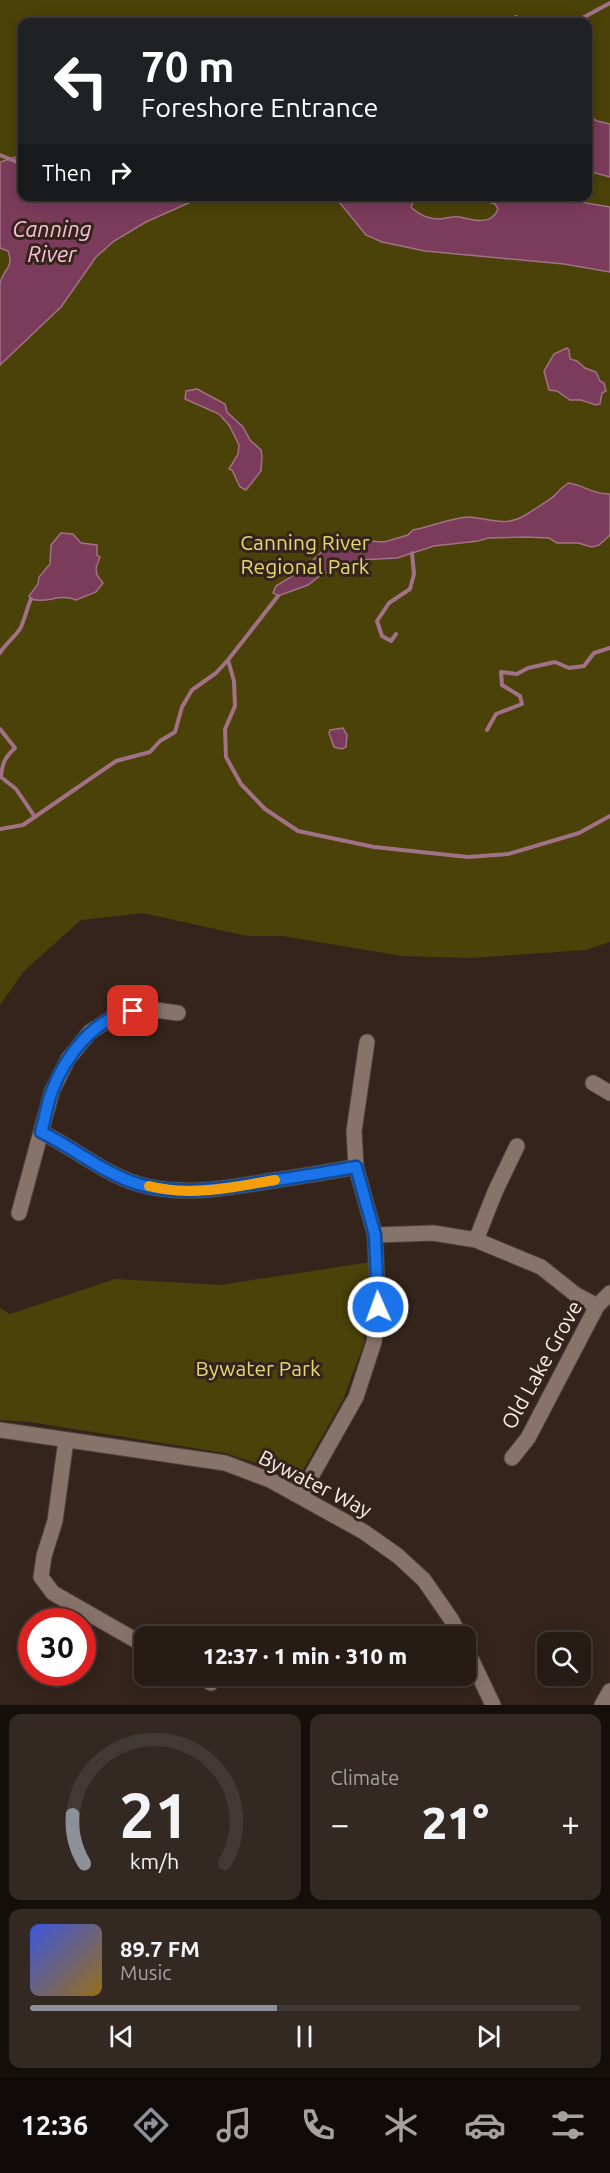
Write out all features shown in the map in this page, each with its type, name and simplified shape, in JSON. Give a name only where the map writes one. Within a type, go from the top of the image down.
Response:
[{"type":"street","points":[[19,1213],[52,1091],[68,1059],[90,1032],[118,1014],[148,1009],[178,1013]]},
{"type":"street","points":[[300,1496],[356,1397],[374,1342],[378,1307],[375,1235],[356,1167],[354,1131],[367,1042]]},
{"type":"street","points":[[593,1083],[610,1093]]},
{"type":"street","points":[[41,1132],[64,1143],[112,1173],[164,1190],[199,1191],[229,1188],[356,1167]]},
{"type":"street","points":[[476,1240],[517,1146]]},
{"type":"street","points":[[375,1235],[433,1233],[476,1240],[541,1268],[575,1294],[597,1306]]},
{"type":"street","name":"Old Lake Grove","points":[[512,1458],[528,1438],[597,1306],[610,1293]]},
{"type":"street","name":"Bywater Way","points":[[0,1430],[225,1463],[270,1480],[364,1532],[398,1556],[424,1580],[455,1626]]},
{"type":"street","points":[[66,1440],[55,1521],[44,1556],[41,1577],[53,1593],[134,1639]]},
{"type":"street","points":[[476,1669],[493,1705]]},
{"type":"street","points":[[602,1705],[610,1691]]},
{"type":"green space","name":"Canning River Regional Park","points":[[0,0],[610,0],[610,942],[585,950],[471,958],[402,956],[282,936],[247,936],[143,913],[81,920],[24,971],[0,1005]]},
{"type":"green space","name":"Bywater Park","points":[[371,1262],[364,1343],[343,1400],[299,1477],[225,1453],[30,1422],[0,1420],[0,1308],[10,1314],[115,1279],[220,1285]]},
{"type":"water","points":[[592,118],[610,124],[610,177],[592,172]]},
{"type":"water","name":"Canning River","points":[[18,156],[18,201],[193,201],[146,222],[114,241],[96,257],[61,307],[0,365],[0,285],[9,266],[10,257],[8,251],[0,248],[0,162]]},
{"type":"water","points":[[338,201],[414,201],[411,207],[418,213],[432,218],[456,217],[481,221],[495,214],[498,209],[495,204],[437,201],[582,201],[610,207],[610,272],[564,264],[425,251],[382,242],[366,235]]},
{"type":"water","points":[[567,348],[570,359],[596,372],[600,381],[604,383],[606,391],[602,393],[600,404],[570,400],[557,391],[549,390],[544,371],[554,354]]},
{"type":"water","points":[[197,389],[225,404],[227,412],[243,427],[250,440],[261,450],[261,471],[246,490],[240,487],[232,470],[229,469],[238,454],[239,445],[229,425],[219,414],[185,399],[186,391]]},
{"type":"water","points":[[568,483],[597,493],[610,494],[610,535],[599,545],[592,547],[578,543],[557,543],[549,538],[488,538],[434,546],[397,558],[359,560],[343,564],[321,575],[308,585],[278,596],[273,593],[276,586],[304,569],[329,545],[353,540],[384,542],[408,535],[413,530],[463,517],[513,520],[523,517],[549,500]]},
{"type":"water","points":[[61,533],[73,534],[81,543],[97,545],[97,555],[100,557],[96,568],[97,575],[103,583],[96,592],[76,600],[70,598],[31,599],[29,596],[38,584],[39,577],[50,564],[51,545]]},
{"type":"water","points":[[343,728],[347,735],[346,747],[342,749],[334,747],[330,730]]},
{"type":"waterway","points":[[582,18],[610,3]]},
{"type":"waterway","points":[[0,155],[18,162]]},
{"type":"waterway","points":[[396,634],[391,641],[382,636],[377,621],[389,603],[410,589],[414,574],[412,553]]},
{"type":"waterway","points":[[0,829],[23,825],[116,761],[150,752],[160,741],[175,732],[182,707],[192,690],[216,673],[228,660],[278,596]]},
{"type":"waterway","points":[[0,653],[19,630],[31,599]]},
{"type":"waterway","points":[[487,730],[496,714],[522,704],[520,696],[502,685],[501,672],[517,674],[528,668],[555,662],[569,668],[584,666],[594,653],[610,648]]},
{"type":"waterway","points":[[228,660],[234,681],[235,706],[225,729],[226,757],[241,784],[265,809],[298,831],[374,847],[468,857],[508,854],[579,833],[610,816]]},
{"type":"waterway","points":[[0,729],[15,748],[5,761],[1,777],[16,789],[35,817]]},
{"type":"slow traffic","points":[[149,1186],[164,1190],[199,1191],[275,1180]]},
{"type":"route","points":[[133,1011],[118,1014],[90,1032],[68,1059],[52,1091],[41,1132],[64,1143],[112,1173],[164,1190],[199,1191],[229,1188],[356,1167],[375,1235],[378,1307]]}]
